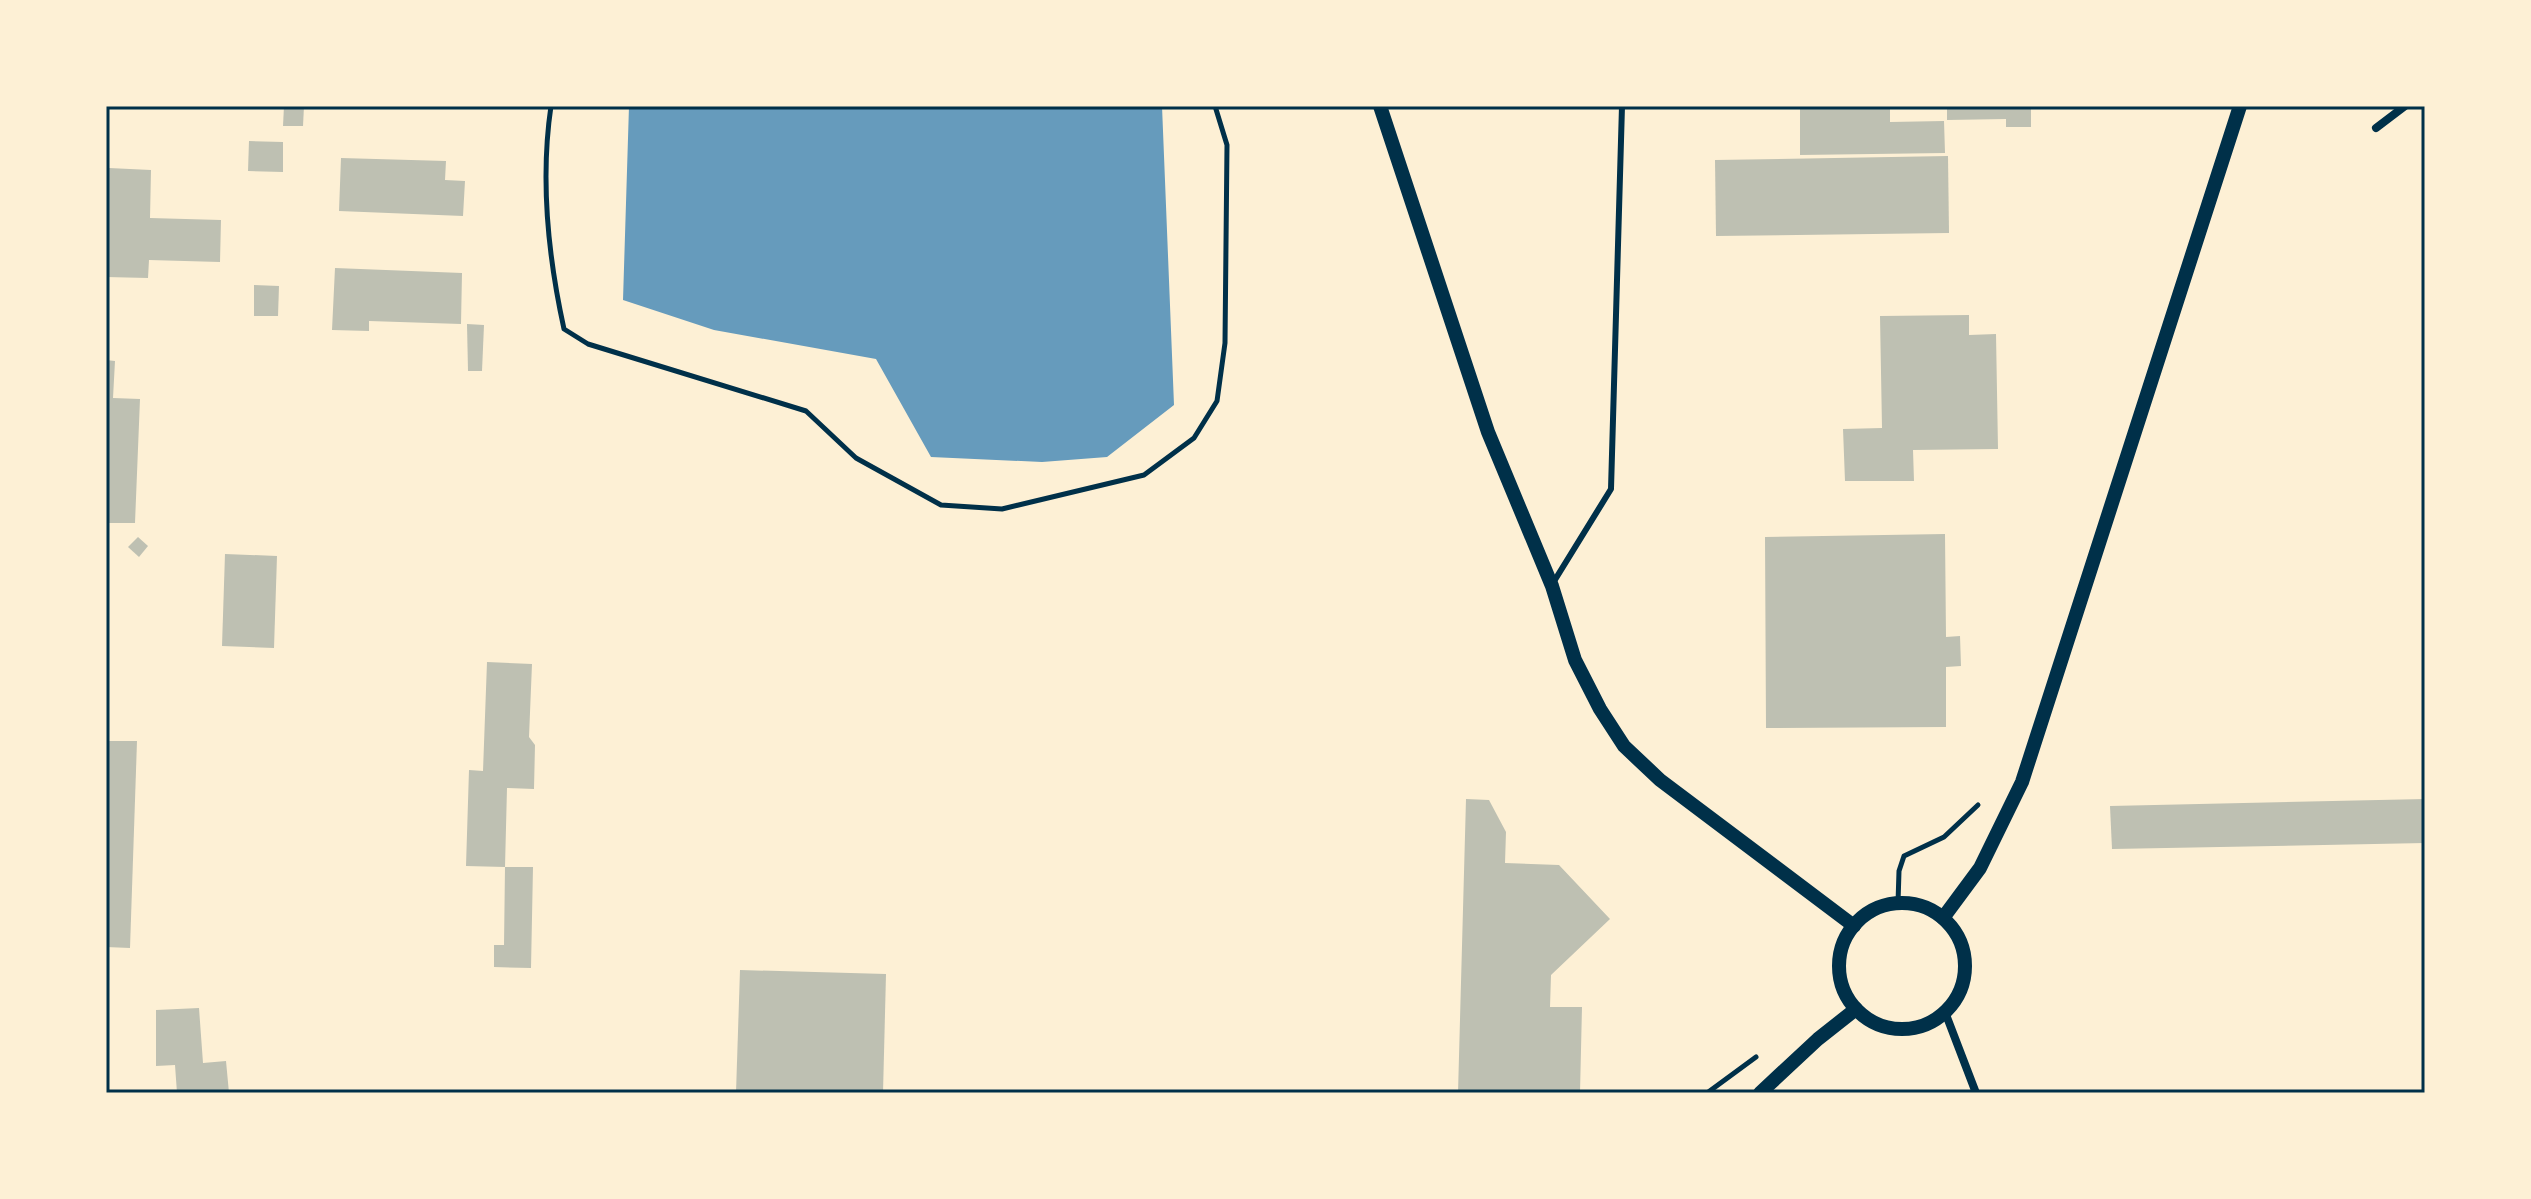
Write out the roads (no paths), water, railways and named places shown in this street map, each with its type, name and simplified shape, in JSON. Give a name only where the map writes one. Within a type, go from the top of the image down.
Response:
[{"type":"street","points":[[1380,106],[1488,432],[1552,586],[1575,660],[1624,746],[1660,780],[1854,926]]},
{"type":"street","points":[[1943,918],[1980,868],[2022,782],[2240,106]]},
{"type":"street","points":[[2376,128],[2405,106]]},
{"type":"street","points":[[1898,903],[1919,905],[1943,918],[1959,938],[1963,949],[1964,971],[1956,999],[1945,1012],[1929,1023],[1909,1029],[1892,1029],[1869,1021],[1850,1003],[1839,980],[1839,958],[1846,936],[1860,918],[1878,907],[1898,903]]},
{"type":"street","points":[[1760,1093],[1818,1039],[1856,1009]]},
{"type":"street","points":[[1945,1012],[1976,1093]]},
{"type":"lane","points":[[1552,586],[1611,489],[1622,106]]},
{"type":"water","points":[[629,106],[1162,106],[1174,405],[1107,457],[1042,462],[931,457],[876,359],[714,330],[623,300]]}]
